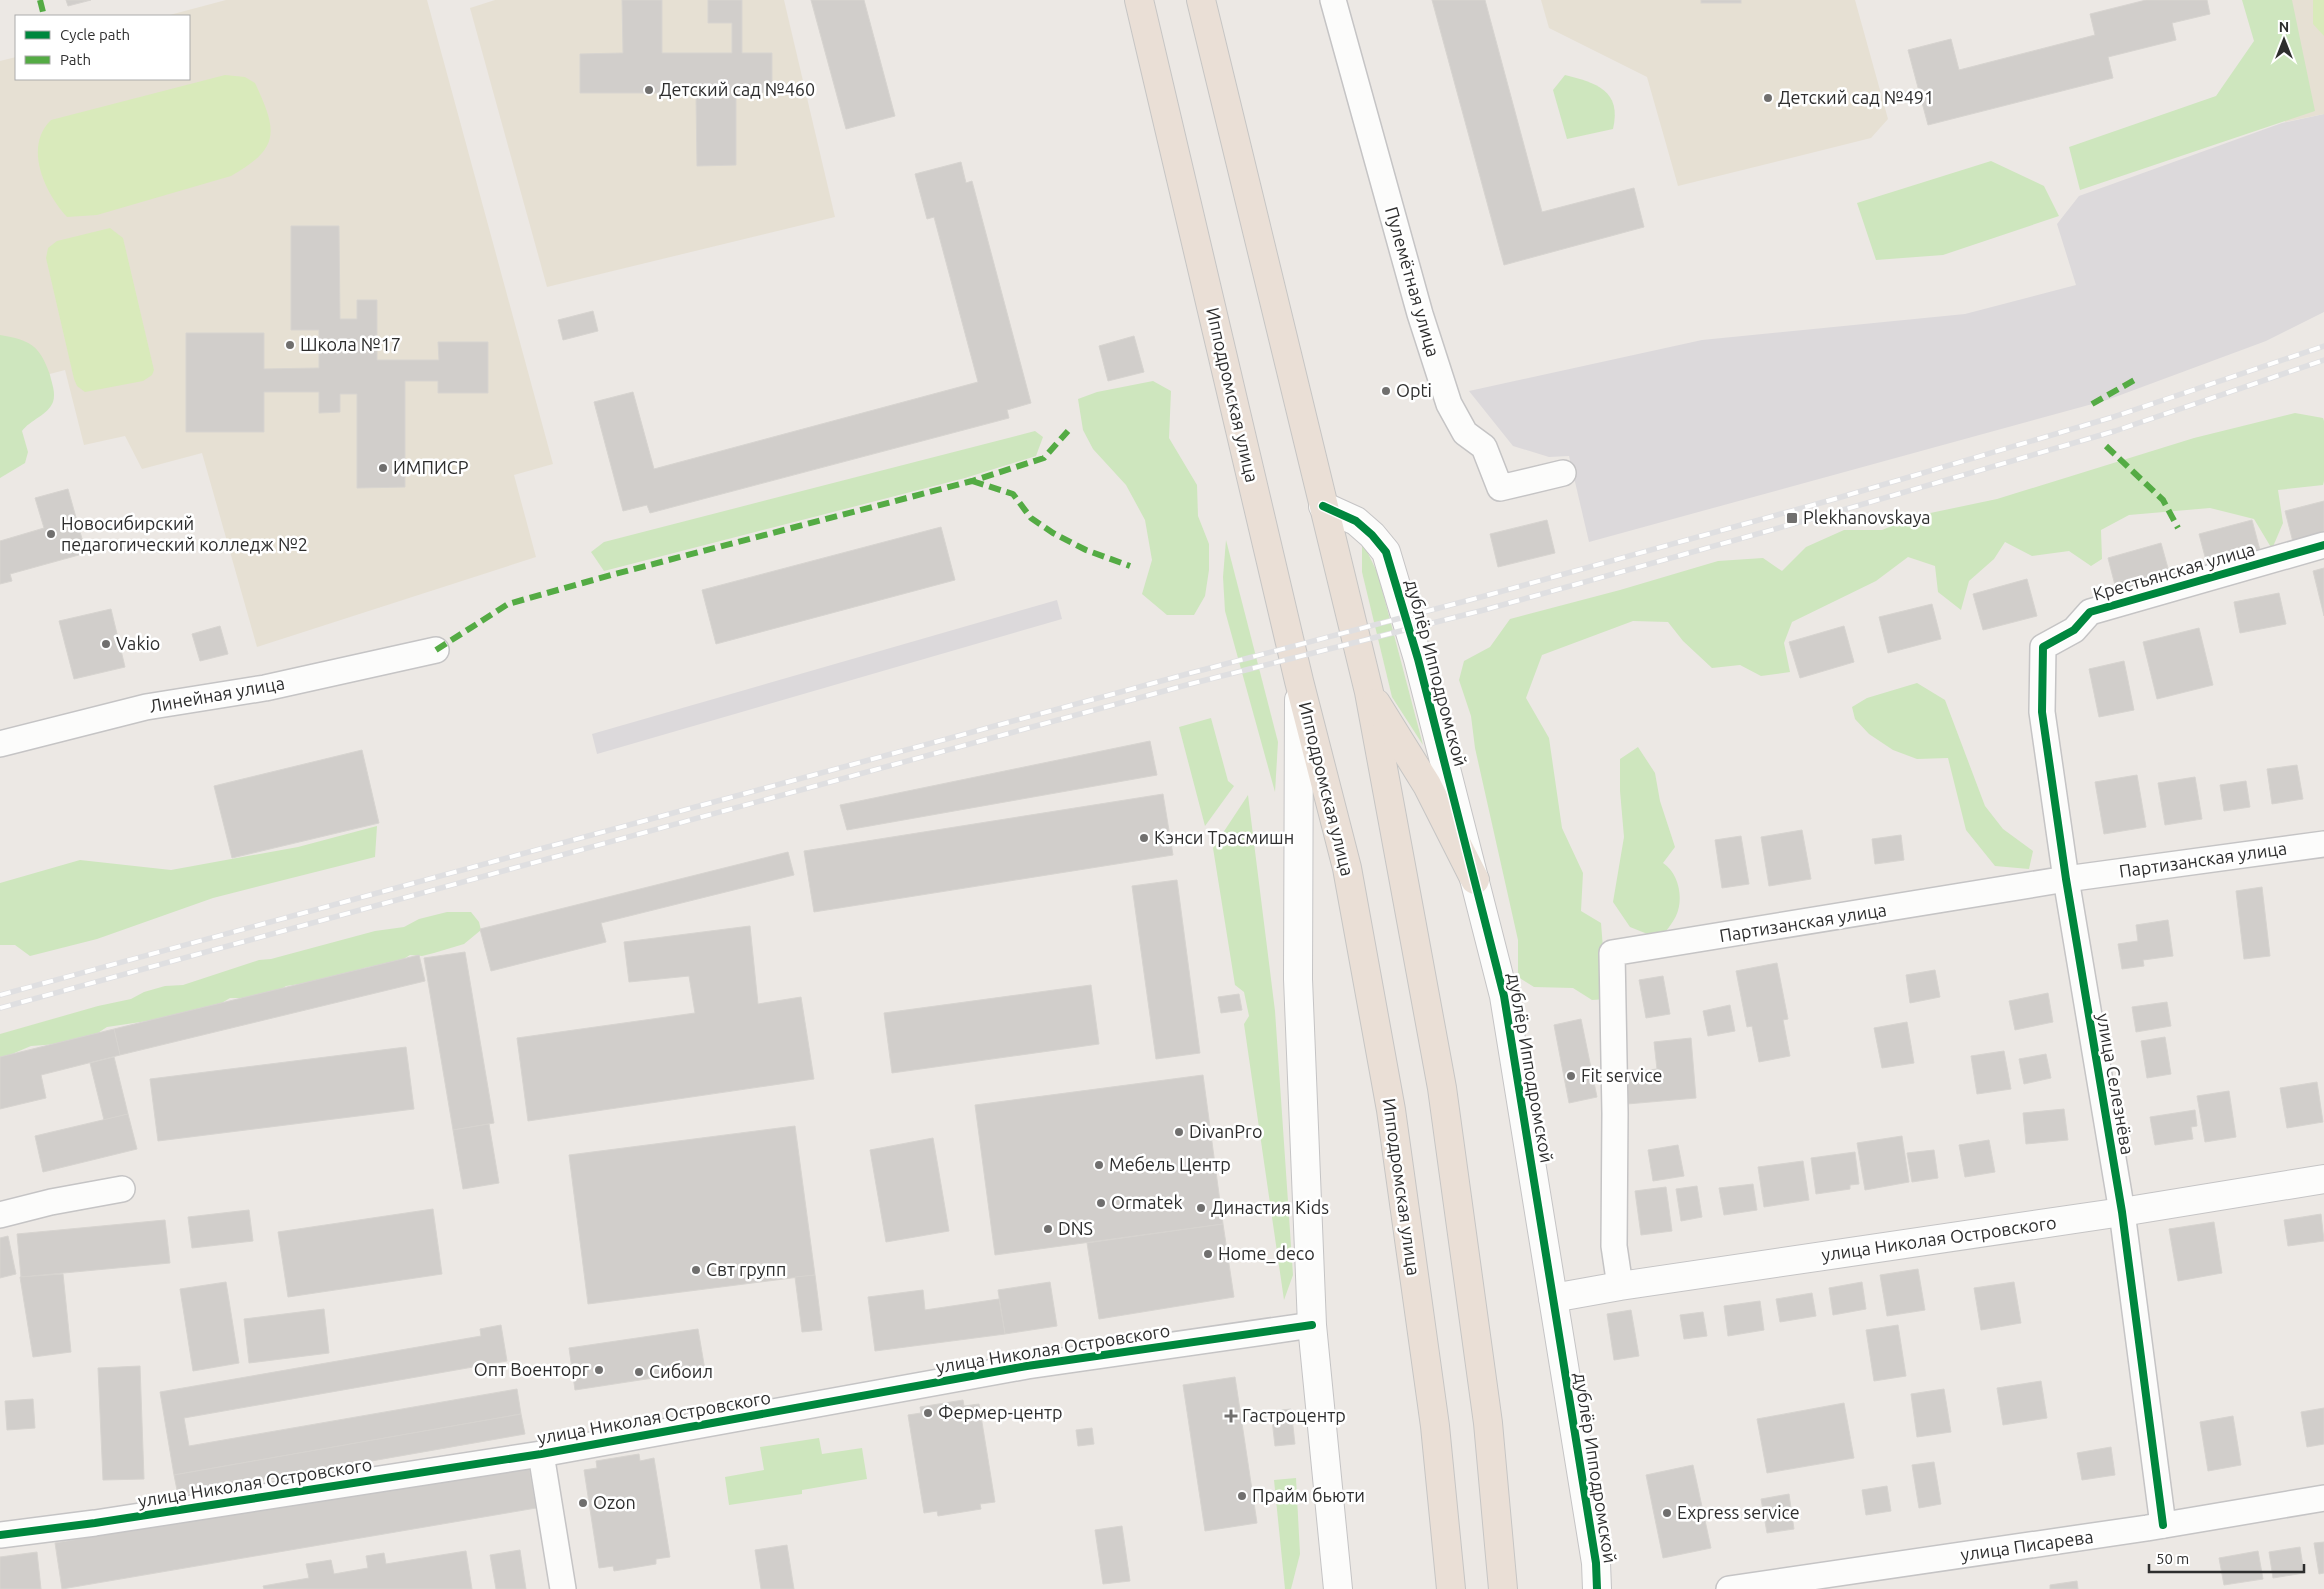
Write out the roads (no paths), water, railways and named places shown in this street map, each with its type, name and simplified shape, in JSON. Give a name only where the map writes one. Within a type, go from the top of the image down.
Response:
[{"type":"highway","name":"Ипподромская улица","points":[[1139,0],[1300,682],[1347,868],[1390,1110],[1435,1426],[1451,1589]]},
{"type":"highway","points":[[1201,0],[1369,692],[1442,1088],[1488,1423],[1504,1589]]},
{"type":"highway","points":[[1369,692],[1427,785],[1476,880]]},
{"type":"street","name":"Пулемётная улица","points":[[1333,0],[1420,314],[1449,404],[1465,433],[1484,447],[1500,488],[1563,473]]},
{"type":"street","name":"дублёр Ипподромской","points":[[1323,506],[1356,521],[1372,535],[1386,552],[1418,659],[1476,880],[1504,996],[1596,1563],[1597,1589]]},
{"type":"street","name":"Крестьянская улица","points":[[2043,647],[2074,630],[2090,612],[2324,545]]},
{"type":"street","name":"улица Селезнёва","points":[[2043,647],[2042,712],[2066,880],[2122,1212],[2163,1526]]},
{"type":"street","name":"Линейная улица","points":[[0,744],[146,707],[265,688],[436,650]]},
{"type":"street","points":[[1300,682],[1298,979],[1312,1325],[1338,1589]]},
{"type":"street","name":"Партизанская улица","points":[[1620,1286],[1614,1246],[1616,1113],[1612,953],[2066,880],[2324,844]]},
{"type":"street","name":"улица Николая Островского","points":[[1554,1298],[1620,1286],[2122,1212],[2324,1180]]},
{"type":"street","points":[[0,1215],[51,1202],[122,1189]]},
{"type":"street","name":"улица Николая Островского","points":[[0,1535],[95,1523],[541,1454],[1027,1366],[1312,1325]]},
{"type":"street","points":[[541,1454],[563,1589]]},
{"type":"street","name":"улица Писарева","points":[[1729,1589],[2163,1526],[2324,1498]]},
{"type":"railway","points":[[0,995],[1187,674],[1481,597],[1831,500],[2113,417],[2324,346]]},
{"type":"railway","points":[[0,1008],[1190,684],[1484,610],[1836,512],[2115,431],[2324,360]]},
{"type":"place","name":"Детский сад №460","points":[[649,90]]},
{"type":"place","name":"Детский сад №491","points":[[1768,98]]},
{"type":"place","name":"Школа №17","points":[[290,345]]},
{"type":"place","name":"Opti","points":[[1386,391]]},
{"type":"place","name":"ИМПИСР","points":[[383,468]]},
{"type":"place","name":"Plekhanovskaya","points":[[1792,518]]},
{"type":"place","name":"Новосибирский педагогический колледж №2","points":[[51,534]]},
{"type":"place","name":"Vakio","points":[[106,644]]},
{"type":"place","name":"Кэнси Трасмишн","points":[[1144,838]]},
{"type":"place","name":"Fit service","points":[[1571,1076]]},
{"type":"place","name":"DivanPro","points":[[1179,1132]]},
{"type":"place","name":"Мебель Центр","points":[[1099,1165]]},
{"type":"place","name":"Ormatek","points":[[1101,1203]]},
{"type":"place","name":"Династия Kids","points":[[1201,1208]]},
{"type":"place","name":"DNS","points":[[1048,1229]]},
{"type":"place","name":"Home_deco","points":[[1208,1254]]},
{"type":"place","name":"Свт групп","points":[[696,1270]]},
{"type":"place","name":"Опт Военторг","points":[[599,1370]]},
{"type":"place","name":"Сибоил","points":[[639,1372]]},
{"type":"place","name":"Фермер-центр","points":[[928,1413]]},
{"type":"place","name":"Гастроцентр","points":[[1231,1416]]},
{"type":"place","name":"Прайм бьюти","points":[[1242,1496]]},
{"type":"place","name":"Ozon","points":[[583,1503]]},
{"type":"place","name":"Express service","points":[[1667,1513]]}]
